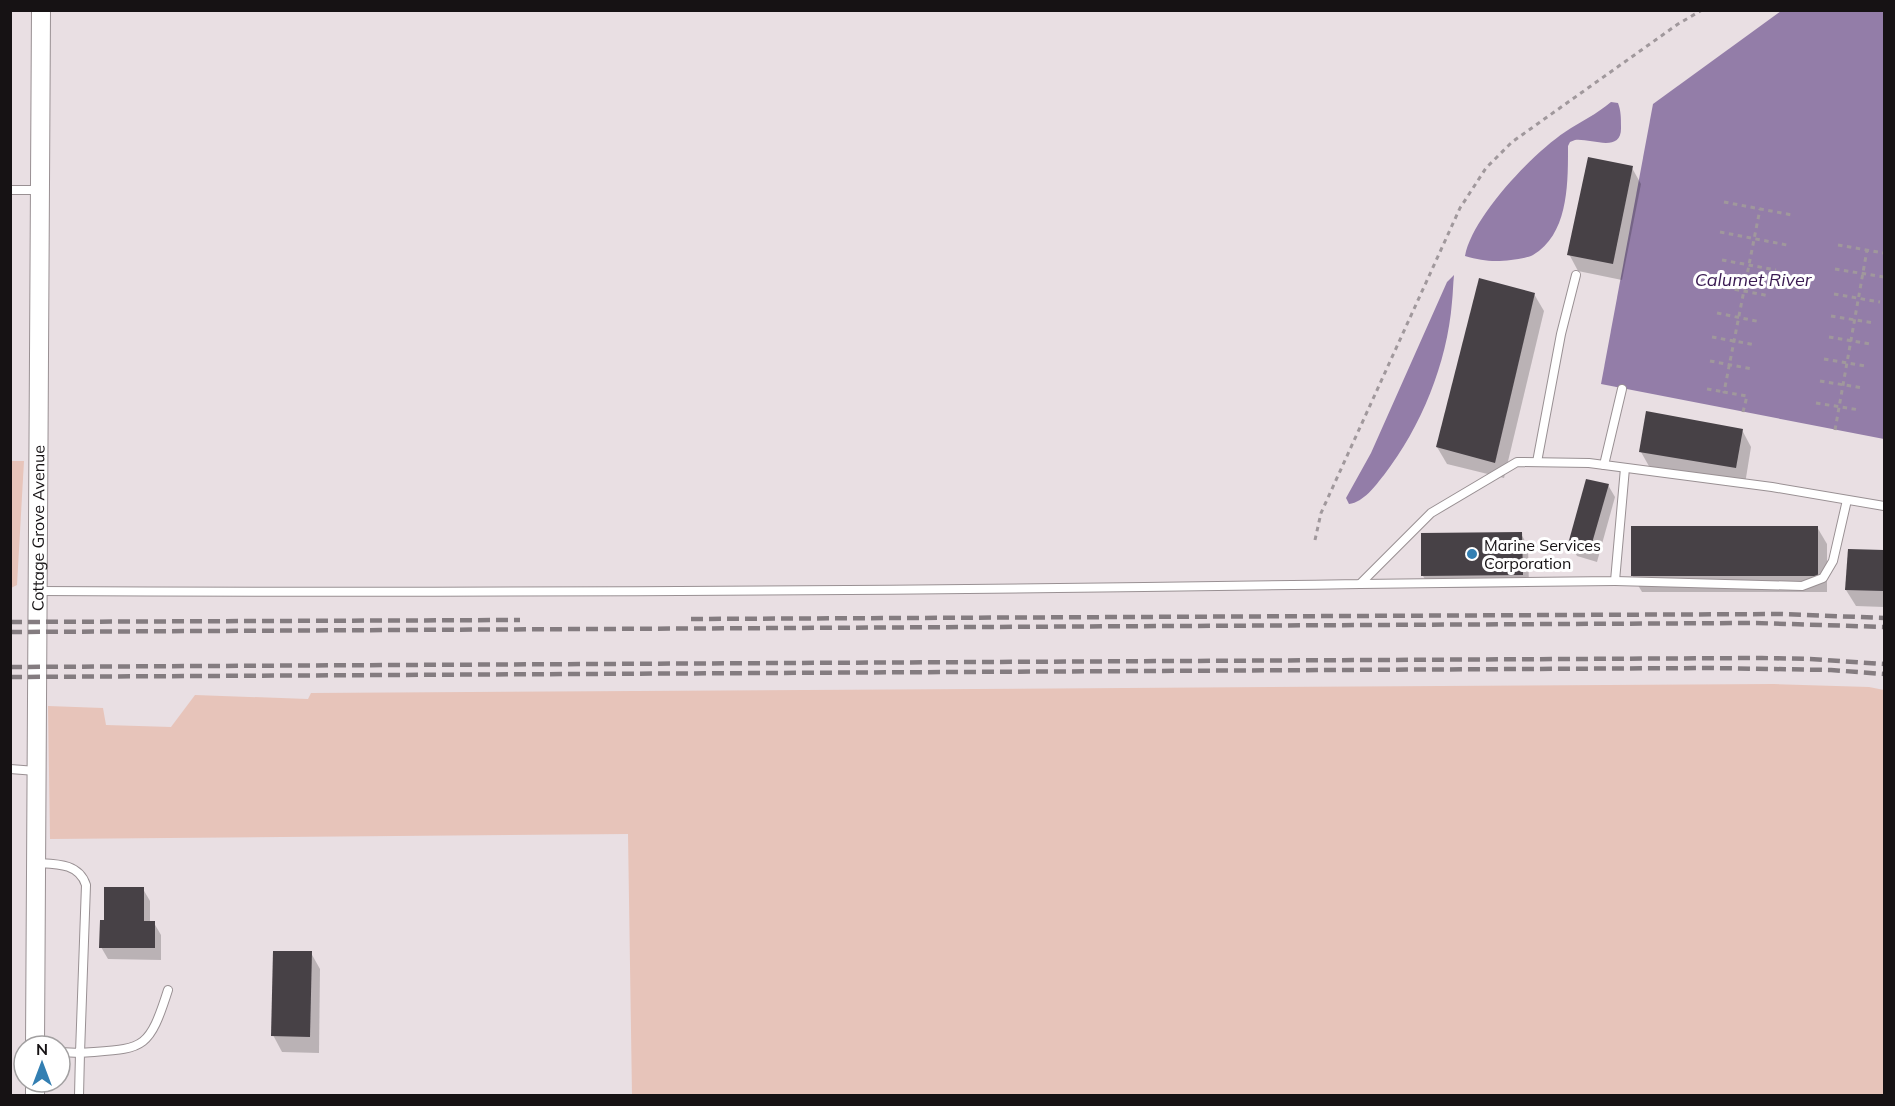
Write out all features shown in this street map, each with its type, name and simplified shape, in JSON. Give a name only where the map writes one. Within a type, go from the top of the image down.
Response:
[{"type":"street","name":"Cottage Grove Avenue","points":[[35,1034],[41,10]]},
{"type":"lane","points":[[10,190],[40,190]]},
{"type":"lane","points":[[1537,462],[1561,334],[1576,275]]},
{"type":"lane","points":[[1604,465],[1622,388]]},
{"type":"lane","points":[[1360,584],[1431,513],[1517,462],[1604,465],[1772,487],[1884,506]]},
{"type":"lane","points":[[1615,581],[1625,468]]},
{"type":"lane","points":[[37,591],[1118,588],[1615,581],[1802,586],[1823,579],[1833,561],[1847,500]]},
{"type":"lane","points":[[10,769],[36,771]]},
{"type":"lane","points":[[36,863],[71,867],[83,877],[86,885],[80,1095]]},
{"type":"lane","points":[[72,1053],[115,1052],[145,1041],[151,1036],[158,1022],[168,990]]},
{"type":"path","points":[[1315,540],[1321,513],[1460,208],[1486,168],[1512,142],[1659,37],[1702,10]]},
{"type":"path","points":[[1724,202],[1792,215]]},
{"type":"path","points":[[1724,392],[1760,209]]},
{"type":"path","points":[[1720,232],[1787,245]]},
{"type":"path","points":[[1838,245],[1884,253]]},
{"type":"path","points":[[1835,430],[1866,249]]},
{"type":"path","points":[[1722,260],[1776,270]]},
{"type":"path","points":[[1835,269],[1884,277]]},
{"type":"path","points":[[1717,286],[1770,296]]},
{"type":"path","points":[[1834,294],[1880,302]]},
{"type":"path","points":[[1717,313],[1761,322]]},
{"type":"path","points":[[1831,316],[1874,323]]},
{"type":"path","points":[[1712,337],[1756,345]]},
{"type":"path","points":[[1829,337],[1871,344]]},
{"type":"path","points":[[1824,359],[1866,366]]},
{"type":"path","points":[[1710,361],[1752,369]]},
{"type":"path","points":[[1820,381],[1863,388]]},
{"type":"path","points":[[1707,388],[1747,396],[1743,412]]},
{"type":"path","points":[[1816,403],[1860,410]]},
{"type":"shaded area","points":[[11,461],[24,461],[17,585],[11,588]]},
{"type":"shaded area","points":[[1774,684],[1869,687],[1884,690],[1884,1095],[632,1095],[628,834],[50,839],[48,706],[103,708],[106,725],[171,727],[195,695],[308,699],[311,693]]},
{"type":"water","name":"Calumet River","points":[[1781,11],[1884,11],[1884,439],[1601,384],[1653,104]]},
{"type":"water","points":[[1611,102],[1618,103],[1619,106],[1620,135],[1616,140],[1604,143],[1582,140],[1570,142],[1564,206],[1554,234],[1545,246],[1531,256],[1511,260],[1488,261],[1465,256],[1470,240],[1491,205],[1536,155],[1565,132]]},
{"type":"water","points":[[1454,275],[1449,325],[1444,348],[1430,394],[1420,416],[1410,436],[1377,484],[1360,500],[1349,504],[1346,498],[1371,453],[1447,282]]},
{"type":"building","points":[[1588,157],[1633,166],[1613,264],[1567,255]]},
{"type":"building","points":[[1479,278],[1535,293],[1495,463],[1436,447]]},
{"type":"building","points":[[1646,411],[1743,429],[1736,468],[1639,452]]},
{"type":"building","points":[[1586,479],[1609,484],[1590,550],[1568,544]]},
{"type":"building","points":[[1631,526],[1818,526],[1818,576],[1631,576]]},
{"type":"building","name":"Marine Services Corporation","points":[[1522,532],[1523,575],[1421,576],[1421,533]]},
{"type":"building","points":[[1848,549],[1884,550],[1884,591],[1845,590]]},
{"type":"building","points":[[104,887],[144,887],[144,921],[155,921],[155,948],[99,948],[100,920],[104,920]]},
{"type":"building","points":[[273,951],[312,951],[310,1037],[271,1036]]},
{"type":"railway","points":[[691,619],[1781,614],[1884,618]]},
{"type":"railway","points":[[10,622],[520,620]]},
{"type":"railway","points":[[10,632],[1756,623],[1884,627]]},
{"type":"railway","points":[[10,667],[1762,658],[1884,664]]},
{"type":"railway","points":[[10,677],[1712,668],[1831,670],[1884,674]]},
{"type":"place","name":"Marine Services Corporation","points":[[1472,554]]}]
